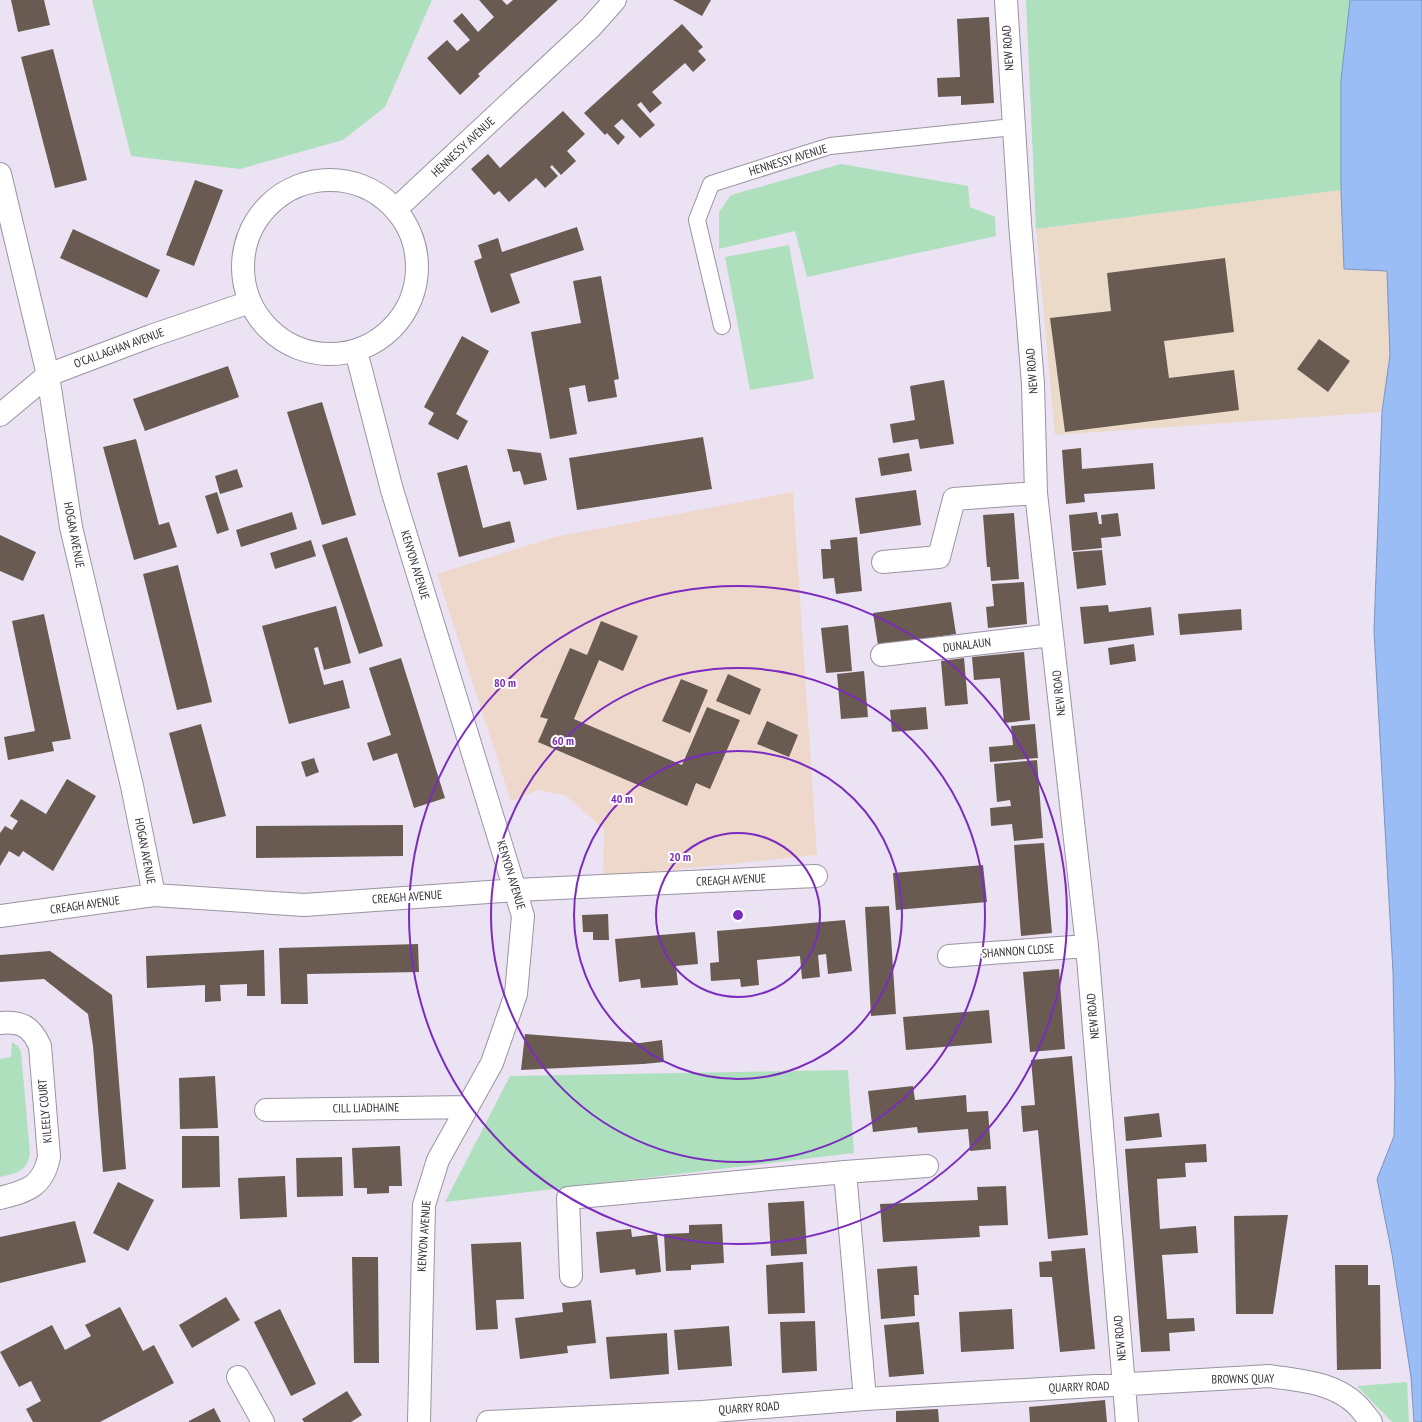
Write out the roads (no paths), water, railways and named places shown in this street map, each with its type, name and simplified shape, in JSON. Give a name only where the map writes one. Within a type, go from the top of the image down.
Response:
[{"type":"street","name":"HENNESSY AVENUE","points":[[396,210],[591,27],[615,0]]},
{"type":"street","name":"NEW ROAD","points":[[1006,0],[1013,127],[1033,384],[1036,493],[1087,946],[1127,1422]]},
{"type":"street","name":"HOGAN AVENUE","points":[[0,174],[48,375],[70,528],[132,786],[154,895]]},
{"type":"street","points":[[328,180],[353,183],[377,193],[396,210],[408,227],[415,247],[418,273],[412,298],[399,321],[380,339],[356,351],[326,355],[297,348],[278,337],[261,322],[250,302],[243,275],[245,247],[256,220],[275,199],[300,185],[328,180]]},
{"type":"street","name":"O'CALLAGHAN AVENUE","points":[[0,415],[48,375],[150,336],[250,302]]},
{"type":"street","name":"KENYON AVENUE","points":[[356,351],[392,490],[524,916],[516,994],[492,1063],[438,1160],[424,1205],[420,1300],[419,1422]]},
{"type":"street","points":[[883,562],[939,557],[954,499],[1036,493]]},
{"type":"street","name":"DUNALAUN","points":[[882,655],[1052,634]]},
{"type":"street","name":"CREAGH AVENUE","points":[[0,916],[154,895],[304,905],[516,890],[816,876]]},
{"type":"street","name":"SHANNON CLOSE","points":[[948,956],[1087,946]]},
{"type":"street","name":"KILEELY COURT","points":[[0,1023],[11,1022],[24,1025],[34,1034],[40,1046],[49,1157],[46,1172],[38,1183],[27,1190],[0,1198]]},
{"type":"street","name":"CILL LIADHAINE","points":[[266,1110],[467,1107]]},
{"type":"street","points":[[571,1276],[568,1198],[845,1172],[927,1166]]},
{"type":"street","points":[[845,1172],[865,1399]]},
{"type":"street","name":"BROWNS QUAY","points":[[1124,1386],[1270,1376],[1319,1384],[1335,1390],[1357,1404],[1371,1422]]},
{"type":"street","points":[[238,1377],[263,1422]]},
{"type":"street","name":"QUARRY ROAD","points":[[488,1422],[702,1417],[865,1399],[1102,1385],[1124,1386]]},
{"type":"lane","name":"HENNESSY AVENUE","points":[[722,326],[697,220],[711,184],[830,146],[1013,127]]},
{"type":"water","points":[[1350,0],[1422,0],[1422,1422],[1414,1422],[1411,1377],[1392,1254],[1377,1179],[1394,1136],[1395,1086],[1393,972],[1374,631],[1382,412],[1390,355],[1387,271],[1344,269],[1341,190],[1341,80]]}]
